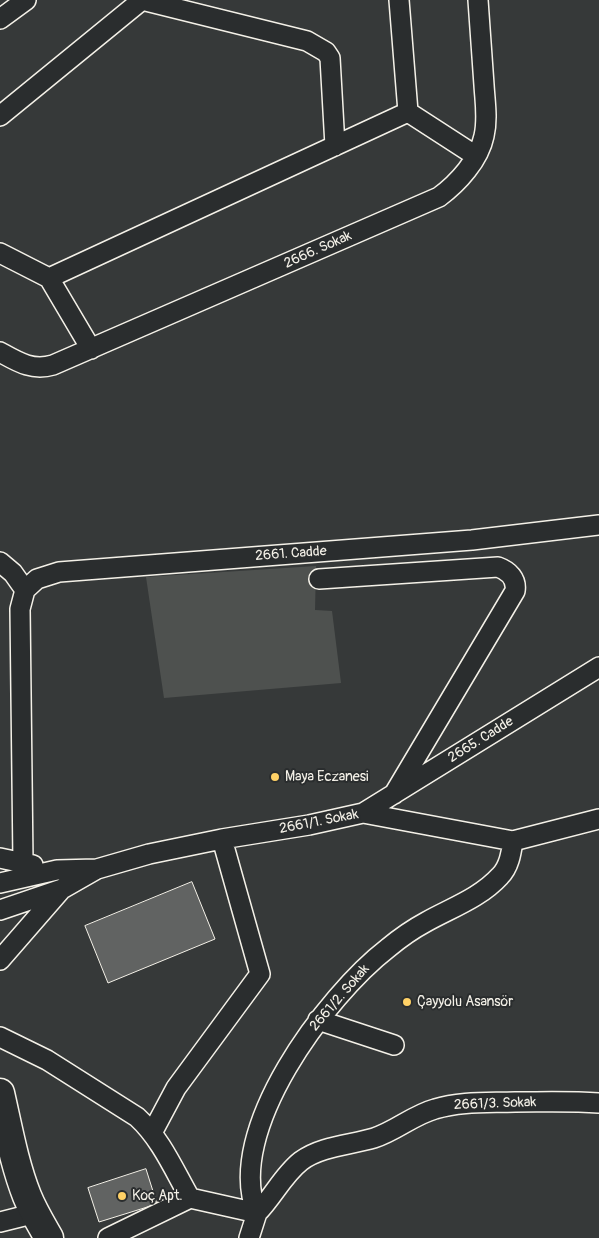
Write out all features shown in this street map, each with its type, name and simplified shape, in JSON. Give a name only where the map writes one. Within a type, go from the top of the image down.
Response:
[{"type":"street","points":[[0,19],[26,0]]},
{"type":"street","points":[[0,116],[142,0],[307,41],[326,52],[330,58],[335,146]]},
{"type":"street","points":[[399,0],[408,112]]},
{"type":"street","name":"2666. Sokak","points":[[0,352],[23,365],[39,368],[53,365],[438,197],[455,183],[476,156],[484,137],[486,126],[478,0]]},
{"type":"street","points":[[49,278],[408,112]]},
{"type":"street","points":[[408,112],[476,156]]},
{"type":"street","points":[[0,253],[49,278],[91,349]]},
{"type":"street","name":"2661. Cadde","points":[[25,590],[37,579],[59,572],[472,540],[599,525]]},
{"type":"street","points":[[0,562],[13,573],[25,590],[20,609],[23,863]]},
{"type":"street","points":[[318,579],[498,567],[510,574],[516,585],[515,591],[394,794]]},
{"type":"street","name":"2665. Cadde","points":[[363,813],[599,667]]},
{"type":"street","name":"2661/1. Sokak","points":[[0,910],[62,889],[97,870],[149,854],[222,838],[310,825],[363,813],[513,841],[599,819]]},
{"type":"street","points":[[152,1133],[176,1088],[260,974],[222,838]]},
{"type":"street","name":"2661/2. Sokak","points":[[256,1213],[250,1188],[250,1171],[260,1127],[288,1065],[318,1020],[364,968],[387,949],[419,926],[476,895],[500,876],[510,858],[513,841]]},
{"type":"street","name":"2661/1. Sokak","points":[[0,858],[57,870],[97,870]]},
{"type":"street","name":"2661/1. Sokak","points":[[0,883],[57,870]]},
{"type":"street","name":"2661/1. Sokak","points":[[0,960],[62,889]]},
{"type":"street","points":[[318,1020],[394,1046]]},
{"type":"street","points":[[0,1037],[47,1060],[136,1116],[159,1143],[190,1198]]},
{"type":"street","points":[[0,1094],[14,1158],[21,1180],[34,1211],[49,1238]]},
{"type":"street","name":"2661/3. Sokak","points":[[256,1213],[267,1202],[283,1180],[302,1161],[322,1152],[375,1138],[433,1109],[448,1105],[476,1103],[577,1102],[599,1104]]},
{"type":"street","points":[[108,1238],[190,1198],[256,1213],[248,1238]]},
{"type":"street","points":[[0,1222],[19,1218],[34,1211]]},
{"type":"shaded area","points":[[316,566],[315,610],[332,611],[341,683],[164,698],[146,577]]},
{"type":"building","points":[[192,882],[215,939],[108,983],[85,926]]},
{"type":"building","name":"Koç Apt.","points":[[146,1169],[157,1204],[99,1222],[88,1188]]},
{"type":"place","name":"Maya Eczanesi","points":[[275,777]]},
{"type":"place","name":"Çayyolu Asansör","points":[[407,1002]]},
{"type":"place","name":"Koç Apt.","points":[[122,1196]]}]
